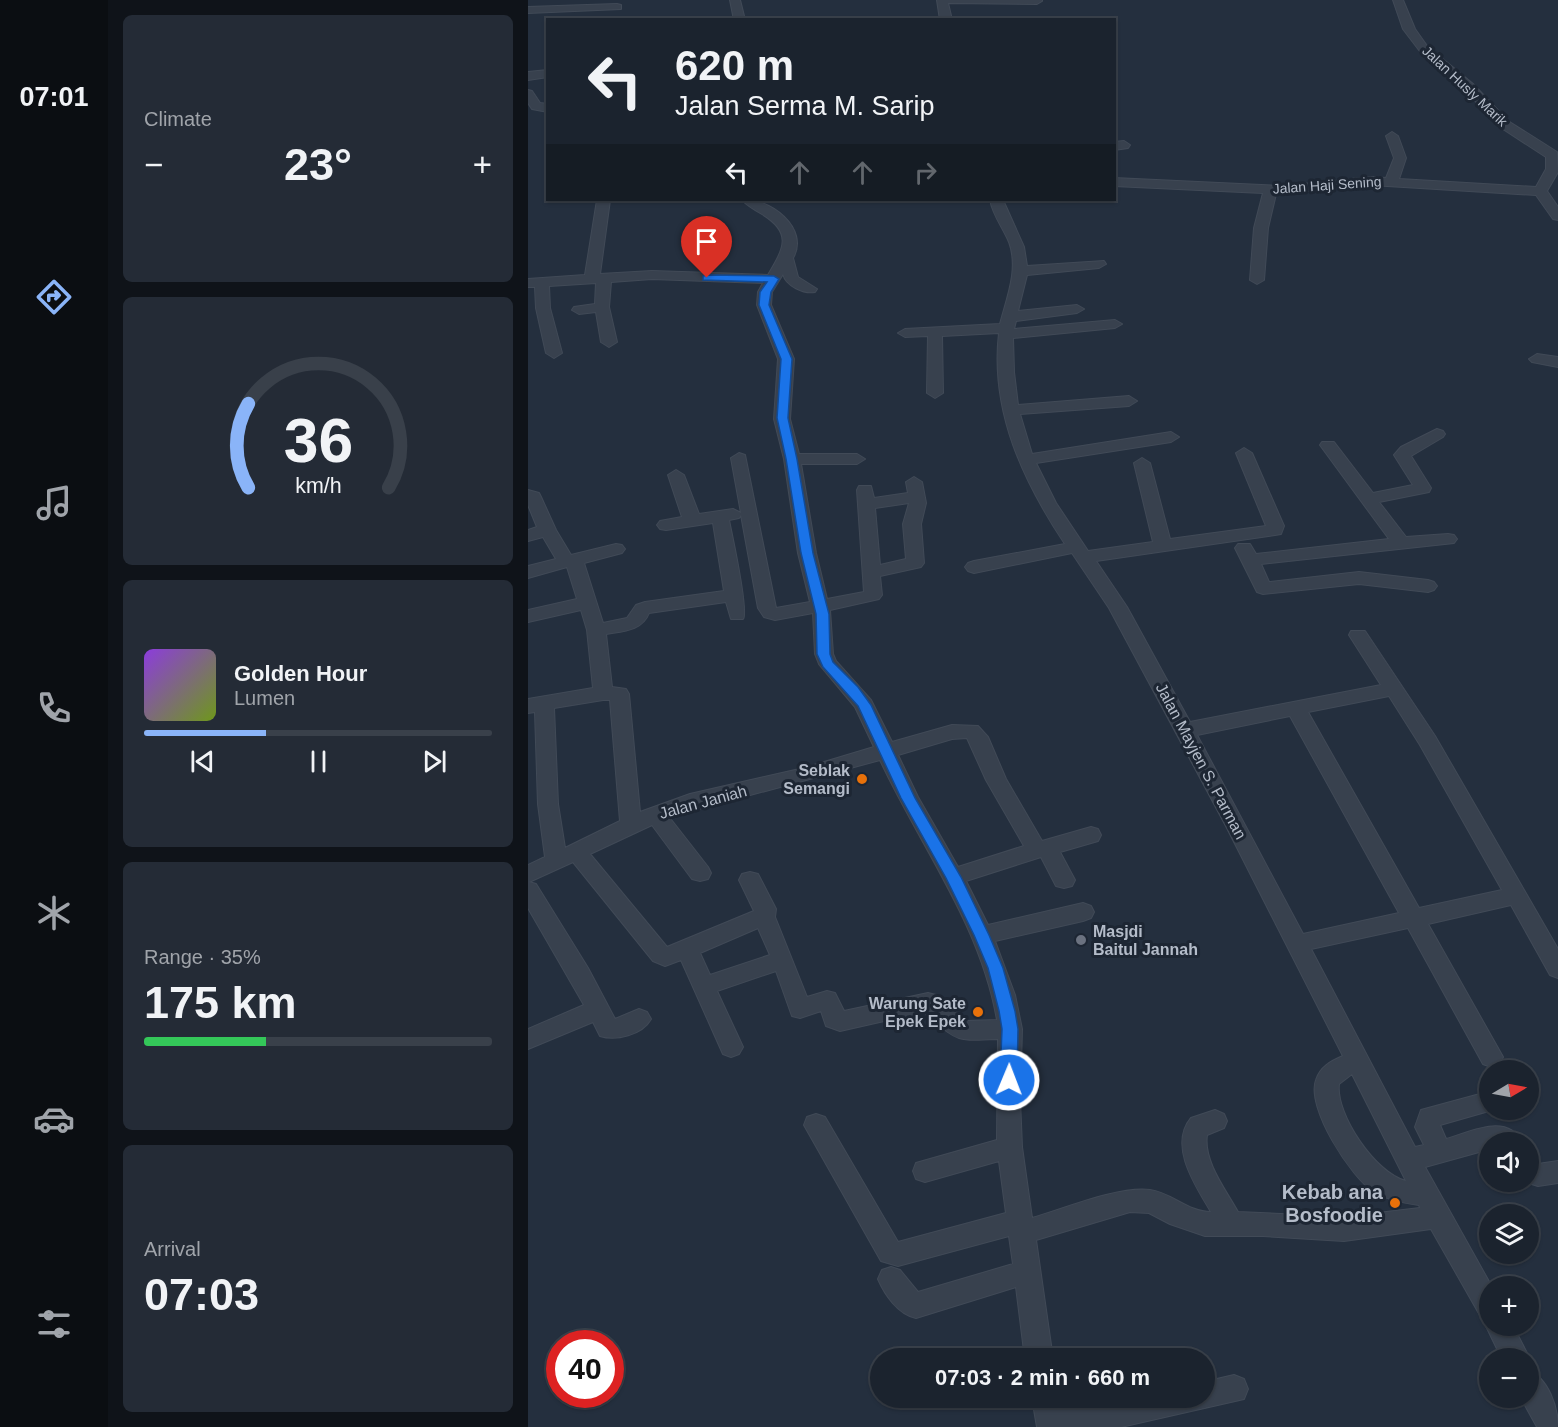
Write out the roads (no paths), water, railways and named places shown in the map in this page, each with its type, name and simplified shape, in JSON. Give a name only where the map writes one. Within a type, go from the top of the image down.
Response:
[{"type":"street","points":[[735,0],[740,18]]},
{"type":"street","points":[[942,0],[946,18]]},
{"type":"street","points":[[950,0],[1037,1]]},
{"type":"street","name":"Jalan Husly Marik","points":[[1398,0],[1409,29],[1421,45],[1469,87],[1504,124],[1552,154],[1553,169],[1540,191]]},
{"type":"street","points":[[528,10],[620,4]]},
{"type":"street","points":[[528,76],[546,73]]},
{"type":"street","points":[[528,94],[536,106],[546,108]]},
{"type":"street","points":[[1391,182],[1400,158],[1392,136]]},
{"type":"street","name":"Jalan Haji Sening","points":[[1116,182],[1270,189],[1348,182],[1391,182],[1540,191]]},
{"type":"street","points":[[1257,280],[1261,228],[1270,189]]},
{"type":"street","points":[[1540,191],[1558,216]]},
{"type":"street","points":[[603,201],[598,277],[609,342]]},
{"type":"street","points":[[751,201],[780,219],[791,237],[789,252],[765,292],[764,305],[786,359],[782,418],[792,459],[807,553],[823,624],[824,654],[828,664],[864,705],[908,798],[953,877],[982,935],[1004,994],[1010,1029],[1008,1100],[1010,1147],[1037,1348]]},
{"type":"street","name":"Jalan Mayjen S. Parman","points":[[996,201],[1002,218],[1017,245],[1019,271],[1008,326],[1006,364],[1016,433],[1025,460],[1047,506],[1118,607],[1185,730],[1438,1217],[1479,1289]]},
{"type":"street","points":[[786,258],[791,279],[810,289]]},
{"type":"street","points":[[1019,271],[1099,264]]},
{"type":"street","points":[[554,353],[535,282],[652,275],[774,279]]},
{"type":"street","points":[[579,310],[602,307]]},
{"type":"street","points":[[1008,326],[1077,309]]},
{"type":"street","points":[[905,333],[1008,326],[1115,324]]},
{"type":"street","points":[[935,332],[935,393]]},
{"type":"street","points":[[1537,359],[1558,362]]},
{"type":"street","points":[[1012,410],[1129,401]]},
{"type":"street","points":[[1369,499],[1423,488],[1402,455],[1437,434]]},
{"type":"street","points":[[1025,460],[1171,437]]},
{"type":"street","points":[[1328,444],[1401,543]]},
{"type":"street","points":[[974,567],[1081,552],[1268,532],[1276,528],[1244,453]]},
{"type":"street","points":[[739,458],[770,613],[780,615],[873,595],[865,497],[915,490],[917,511],[912,518],[915,563],[872,572]]},
{"type":"street","points":[[792,459],[857,459]]},
{"type":"street","points":[[1142,464],[1163,545]]},
{"type":"street","points":[[676,475],[692,520]]},
{"type":"street","points":[[528,495],[533,497],[547,530],[570,561],[587,603],[596,630],[603,693]]},
{"type":"street","points":[[666,525],[748,512]]},
{"type":"street","points":[[720,516],[737,615]]},
{"type":"street","points":[[528,536],[547,530]]},
{"type":"street","points":[[1238,535],[1263,588],[1359,578],[1428,586]]},
{"type":"street","points":[[1249,560],[1448,539]]},
{"type":"street","points":[[528,572],[616,549]]},
{"type":"street","points":[[596,630],[632,623],[638,619],[642,609],[645,608],[735,595]]},
{"type":"street","points":[[528,616],[587,603]]},
{"type":"street","points":[[1359,635],[1428,741],[1558,969]]},
{"type":"street","points":[[1185,730],[1393,689]]},
{"type":"street","points":[[556,862],[536,704],[613,692],[620,696],[631,826]]},
{"type":"street","points":[[1295,707],[1491,1057]]},
{"type":"street","name":"Jalan Janiah","points":[[528,874],[655,814],[690,802],[804,775],[952,732],[975,733],[996,780],[1042,848]]},
{"type":"street","points":[[655,814],[700,873]]},
{"type":"street","points":[[953,877],[1042,848],[1091,835]]},
{"type":"street","points":[[1042,848],[1064,880]]},
{"type":"street","points":[[577,852],[665,957],[673,956],[764,916]]},
{"type":"street","points":[[750,880],[765,909],[764,916],[783,960],[798,1007],[802,1009],[827,1000],[831,1004],[835,1021],[928,1002],[962,1031],[1010,1029]]},
{"type":"street","points":[[528,890],[608,1029],[611,1030],[639,1019]]},
{"type":"street","points":[[1296,944],[1515,896]]},
{"type":"street","points":[[982,935],[1083,912]]},
{"type":"street","points":[[687,949],[731,1047]]},
{"type":"street","points":[[704,986],[783,960]]},
{"type":"street","points":[[528,1039],[598,1009]]},
{"type":"street","points":[[1357,1061],[1332,1075],[1326,1083],[1326,1096],[1343,1134],[1362,1164],[1380,1182],[1400,1192],[1426,1194]]},
{"type":"street","points":[[1440,1152],[1427,1127],[1430,1117],[1479,1104]]},
{"type":"street","points":[[1215,1120],[1199,1125],[1193,1132],[1193,1149],[1196,1159],[1231,1224]]},
{"type":"street","points":[[816,1125],[890,1253],[898,1254],[1138,1201],[1205,1224],[1344,1229],[1438,1217]]},
{"type":"street","points":[[1409,1160],[1479,1141]]},
{"type":"street","points":[[925,1171],[1010,1147]]},
{"type":"street","points":[[1539,1175],[1558,1172]]},
{"type":"street","points":[[891,1279],[911,1304],[916,1305],[1027,1272]]},
{"type":"street","points":[[1215,1393],[1234,1389]]},
{"type":"street","points":[[1539,1403],[1552,1427]]},
{"type":"street","points":[[1049,1415],[1102,1417],[1146,1408]]},
{"type":"place","name":"Seblak Semangi","points":[[862,779]]},
{"type":"place","name":"Masjdi Baitul Jannah","points":[[1081,940]]},
{"type":"place","name":"Warung Sate Epek Epek","points":[[978,1012]]},
{"type":"place","name":"Kebab ana Bosfoodie","points":[[1395,1203]]}]
